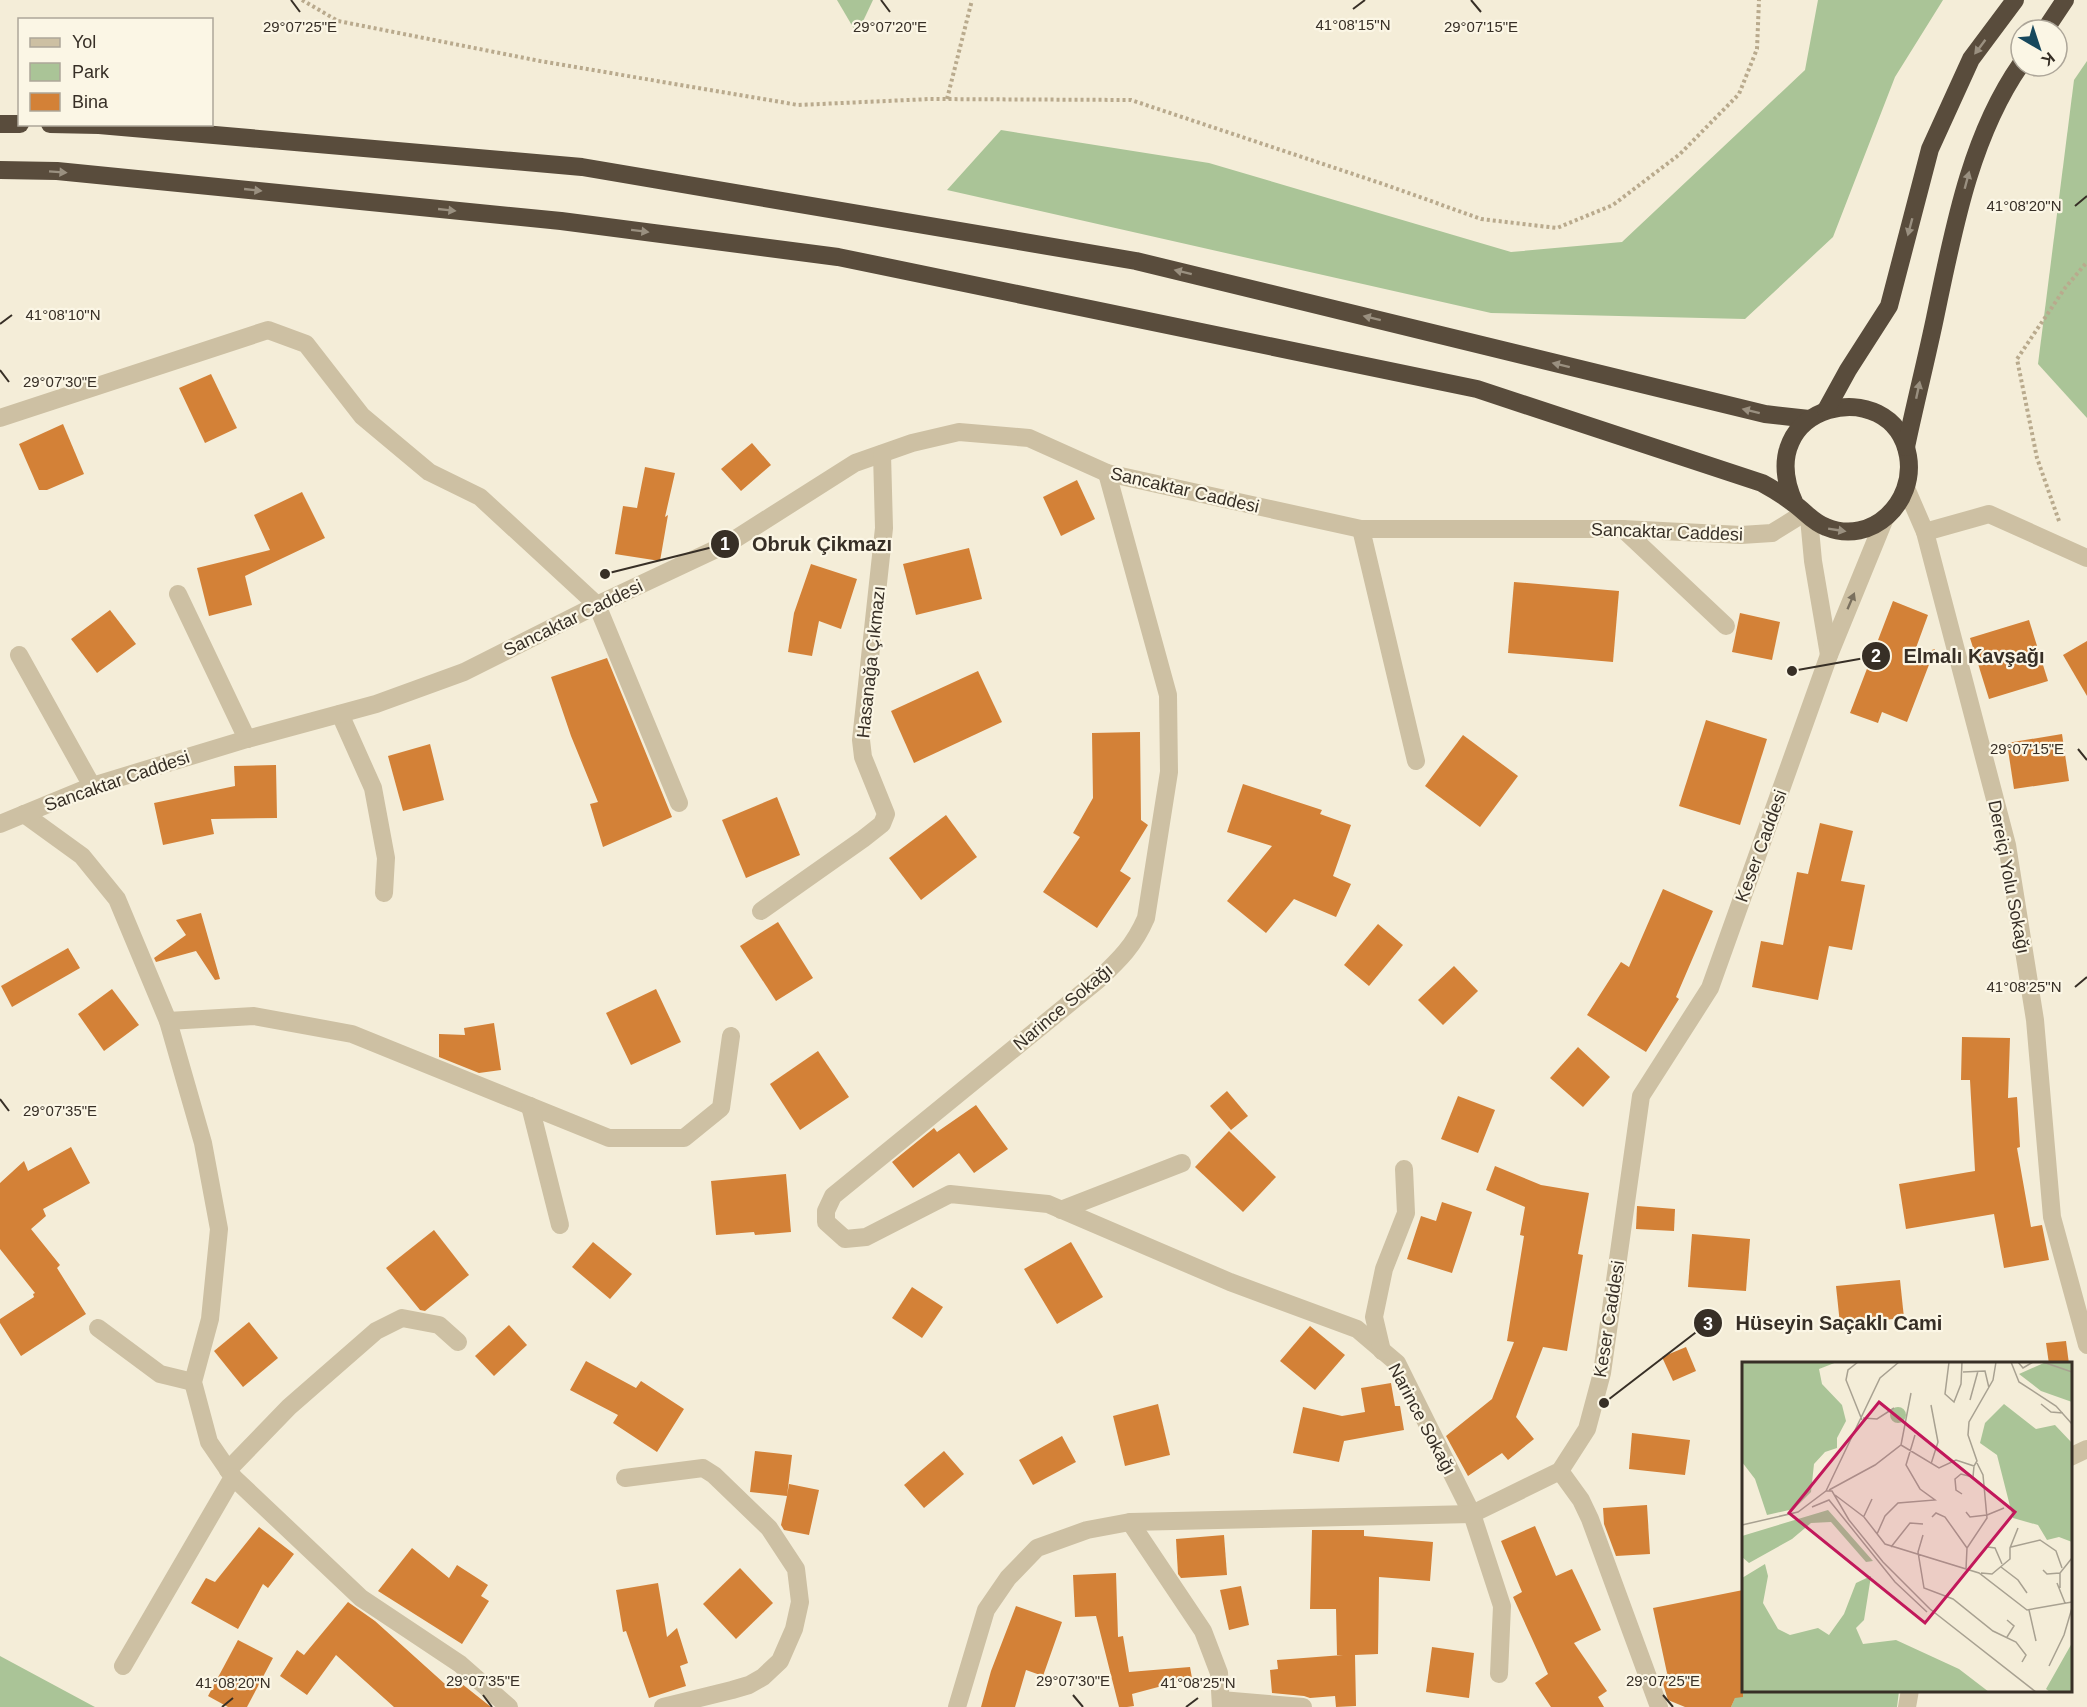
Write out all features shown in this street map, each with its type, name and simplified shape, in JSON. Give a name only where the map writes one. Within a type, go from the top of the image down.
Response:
[{"type":"highway","points":[[1826,410],[1848,370],[1889,306],[1930,150],[1971,59],[2015,0]]},
{"type":"highway","points":[[2052,18],[2065,0]]},
{"type":"highway","points":[[1906,447],[1948,251],[1971,164],[2011,78]]},
{"type":"highway","points":[[0,123],[18,124]]},
{"type":"highway","points":[[110,126],[594,169],[1136,261],[1764,414],[1809,419]]},
{"type":"highway","points":[[0,170],[68,172],[561,221],[838,257],[1477,389],[1762,483],[1802,512],[1827,528],[1847,531],[1867,528],[1885,518],[1898,505],[1906,488],[1910,468],[1906,447],[1897,430],[1883,417],[1865,408],[1845,406],[1826,410],[1809,419],[1796,433],[1788,450],[1784,468],[1787,487],[1802,512]]},
{"type":"street","points":[[0,418],[268,330],[306,344],[362,416],[429,472],[480,497],[597,605],[679,803]]},
{"type":"street","name":"Sancaktar Caddesi","points":[[0,824],[92,786],[247,739],[376,704],[464,672],[597,605],[729,543],[855,463],[912,443],[959,432],[1029,438],[1107,473],[1361,529],[1623,529],[1741,535],[1772,533],[1802,512]]},
{"type":"street","name":"Hasanağa Çıkmazı","points":[[761,911],[863,839],[882,824],[886,814],[863,757],[861,740],[884,528],[882,454]]},
{"type":"street","name":"Narince Sokağı","points":[[1107,473],[1168,695],[1170,772],[1146,918],[1127,952],[1098,980],[833,1196],[826,1211],[826,1222],[845,1239],[866,1237],[950,1194],[1048,1204],[1230,1282],[1357,1329],[1397,1363],[1472,1514],[1502,1606],[1499,1674]]},
{"type":"street","name":"Dereiçi Yolu Sokağı","points":[[1906,488],[1925,532],[2007,845],[2035,1020],[2052,1217],[2087,1345]]},
{"type":"street","name":"Keser Caddesi","points":[[1560,1471],[1587,1428],[1602,1373],[1641,1096],[1710,988],[1829,655],[1802,512]]},
{"type":"street","points":[[1925,532],[1989,514],[2087,558]]},
{"type":"street","points":[[1829,655],[1885,518]]},
{"type":"street","points":[[1361,529],[1416,761]]},
{"type":"street","points":[[1623,529],[1726,626]]},
{"type":"street","points":[[178,594],[247,739]]},
{"type":"street","points":[[19,655],[92,786]]},
{"type":"street","points":[[340,714],[373,788],[386,858],[384,893]]},
{"type":"street","points":[[24,814],[82,856],[117,899],[168,1021],[203,1143],[219,1229],[210,1319],[193,1382],[209,1442],[230,1473],[361,1598],[460,1664],[509,1707]]},
{"type":"street","points":[[168,1021],[254,1016],[352,1034],[609,1138],[684,1138],[721,1108],[731,1036]]},
{"type":"street","points":[[530,1106],[560,1225]]},
{"type":"street","points":[[1061,1210],[1182,1163]]},
{"type":"street","points":[[1382,1351],[1374,1317],[1384,1269],[1406,1213],[1404,1169]]},
{"type":"street","points":[[123,1666],[230,1473],[289,1407],[376,1331],[402,1318],[439,1325],[458,1342]]},
{"type":"street","points":[[98,1328],[160,1374],[193,1382]]},
{"type":"street","points":[[2072,1456],[2087,1449]]},
{"type":"street","points":[[625,1478],[703,1468],[714,1475],[769,1528],[796,1569],[800,1602],[794,1629],[780,1661],[763,1677],[749,1685],[663,1707]]},
{"type":"street","points":[[957,1707],[986,1610],[1008,1578],[1037,1548],[1087,1530],[1130,1522],[1472,1514],[1560,1471],[1581,1500],[1590,1519],[1659,1707]]},
{"type":"street","points":[[1130,1522],[1203,1631],[1219,1673],[1221,1704],[1303,1707]]},
{"type":"street","points":[[1908,1707],[1910,1692]]},
{"type":"path","points":[[302,0],[338,21],[540,61],[798,105],[947,99],[1131,100],[1481,219],[1557,228],[1613,205],[1680,153],[1739,94],[1757,49],[1759,0]]},
{"type":"path","points":[[947,99],[972,0]]},
{"type":"path","points":[[2068,549],[2037,458],[2017,360],[2065,288],[2087,262]]},
{"type":"green space","points":[[837,0],[873,0],[857,34]]},
{"type":"green space","points":[[1818,0],[1943,0],[1895,77],[1833,237],[1745,319],[1491,313],[947,190],[1001,130],[1209,163],[1511,252],[1622,242],[1805,70]]},
{"type":"green space","points":[[2087,61],[2087,418],[2038,364],[2074,80]]},
{"type":"green space","points":[[0,1656],[93,1706],[95,1707],[0,1707]]},
{"type":"green space","points":[[1742,1681],[1742,1692],[1899,1692],[1897,1707],[1731,1707]]},
{"type":"building","points":[[211,374],[237,428],[205,443],[179,388]]},
{"type":"building","points":[[63,424],[84,474],[47,490],[39,490],[19,444]]},
{"type":"building","points":[[752,443],[771,465],[741,491],[721,469]]},
{"type":"building","points":[[645,467],[675,473],[665,517],[668,515],[660,561],[615,554],[623,506],[637,508]]},
{"type":"building","points":[[1077,480],[1095,519],[1061,536],[1043,497]]},
{"type":"building","points":[[302,492],[325,538],[245,576],[252,605],[209,616],[197,568],[270,550],[254,515]]},
{"type":"building","points":[[969,548],[982,599],[916,615],[903,564]]},
{"type":"building","points":[[811,564],[857,579],[841,629],[819,621],[812,656],[788,652],[794,613]]},
{"type":"building","points":[[1514,582],[1619,591],[1613,662],[1508,653]]},
{"type":"building","points":[[1893,601],[1928,615],[1913,656],[1935,649],[1907,722],[1882,712],[1878,723],[1850,713]]},
{"type":"building","points":[[110,610],[136,644],[97,673],[71,639]]},
{"type":"building","points":[[1740,613],[1780,622],[1772,660],[1732,652]]},
{"type":"building","points":[[2029,620],[2048,681],[1989,699],[1970,638]]},
{"type":"building","points":[[2087,641],[2087,696],[2063,655]]},
{"type":"building","points":[[607,658],[672,817],[603,847],[590,804],[598,802],[571,736],[551,677]]},
{"type":"building","points":[[978,671],[1002,722],[914,763],[891,711]]},
{"type":"building","points":[[1706,720],[1767,739],[1740,825],[1679,806]]},
{"type":"building","points":[[1140,732],[1141,820],[1148,825],[1120,871],[1131,878],[1097,928],[1043,892],[1080,837],[1073,833],[1093,798],[1092,733]]},
{"type":"building","points":[[2062,734],[2069,781],[2014,789],[2007,743]]},
{"type":"building","points":[[1463,735],[1518,776],[1480,827],[1425,786]]},
{"type":"building","points":[[430,744],[444,800],[403,811],[388,756]]},
{"type":"building","points":[[276,765],[277,818],[211,819],[214,834],[163,845],[154,803],[235,786],[234,766]]},
{"type":"building","points":[[1243,784],[1322,810],[1320,814],[1351,825],[1333,876],[1351,884],[1336,917],[1294,899],[1266,933],[1227,901],[1272,846],[1227,832]]},
{"type":"building","points":[[777,797],[800,855],[746,878],[722,820]]},
{"type":"building","points":[[946,815],[977,857],[921,900],[889,858]]},
{"type":"building","points":[[1820,823],[1853,831],[1841,881],[1865,885],[1852,950],[1829,946],[1818,1000],[1752,987],[1761,941],[1783,945],[1797,872],[1808,874]]},
{"type":"building","points":[[1663,889],[1713,911],[1676,997],[1679,999],[1646,1052],[1587,1015],[1621,962],[1629,967]]},
{"type":"building","points":[[201,913],[220,979],[215,980],[196,951],[156,962],[154,958],[186,935],[176,920]]},
{"type":"building","points":[[778,922],[813,978],[776,1001],[740,946]]},
{"type":"building","points":[[1378,924],[1403,945],[1369,986],[1344,965]]},
{"type":"building","points":[[68,948],[80,968],[12,1007],[1,986]]},
{"type":"building","points":[[1454,966],[1478,991],[1443,1025],[1418,1000]]},
{"type":"building","points":[[112,989],[139,1025],[104,1051],[78,1014]]},
{"type":"building","points":[[656,989],[681,1042],[631,1065],[606,1013]]},
{"type":"building","points":[[494,1023],[501,1070],[479,1073],[439,1057],[439,1034],[465,1035],[464,1028]]},
{"type":"building","points":[[1962,1037],[2010,1038],[2008,1098],[2017,1097],[2020,1147],[2017,1148],[2031,1227],[2042,1225],[2049,1260],[2004,1268],[1994,1214],[1906,1229],[1899,1184],[1975,1171],[1970,1080],[1961,1080]]},
{"type":"building","points":[[1578,1047],[1610,1077],[1583,1107],[1550,1078]]},
{"type":"building","points":[[818,1051],[849,1097],[800,1130],[770,1084]]},
{"type":"building","points":[[1227,1091],[1248,1116],[1231,1130],[1210,1106]]},
{"type":"building","points":[[1458,1096],[1495,1110],[1478,1153],[1441,1139]]},
{"type":"building","points":[[976,1105],[1008,1149],[974,1173],[959,1153],[913,1188],[892,1162],[934,1128],[937,1132]]},
{"type":"building","points":[[1229,1131],[1276,1177],[1243,1212],[1195,1167]]},
{"type":"building","points":[[71,1147],[90,1183],[43,1209],[46,1216],[31,1229],[60,1265],[57,1268],[86,1314],[21,1356],[0,1323],[0,1319],[34,1297],[35,1293],[0,1249],[0,1183],[24,1161],[28,1171]]},
{"type":"building","points":[[1495,1166],[1541,1185],[1589,1193],[1578,1254],[1583,1255],[1567,1351],[1543,1347],[1516,1417],[1534,1439],[1508,1460],[1502,1453],[1468,1476],[1446,1436],[1492,1399],[1514,1342],[1507,1341],[1524,1236],[1520,1235],[1525,1207],[1486,1190]]},
{"type":"building","points":[[786,1174],[791,1232],[716,1235],[711,1181]]},
{"type":"building","points":[[1442,1202],[1472,1212],[1452,1273],[1407,1259],[1421,1216],[1436,1221]]},
{"type":"building","points":[[1637,1206],[1675,1209],[1674,1231],[1636,1229]]},
{"type":"building","points":[[434,1230],[469,1275],[425,1311],[420,1310],[386,1268]]},
{"type":"building","points":[[1692,1234],[1750,1239],[1746,1291],[1688,1287]]},
{"type":"building","points":[[593,1242],[632,1274],[610,1299],[572,1267]]},
{"type":"building","points":[[1071,1242],[1103,1297],[1057,1324],[1024,1269]]},
{"type":"building","points":[[1900,1280],[1904,1318],[1840,1324],[1836,1286]]},
{"type":"building","points":[[912,1287],[943,1307],[922,1338],[892,1318]]},
{"type":"building","points":[[249,1322],[278,1358],[243,1387],[214,1351]]},
{"type":"building","points":[[509,1325],[527,1345],[494,1376],[475,1356]]},
{"type":"building","points":[[1310,1326],[1345,1355],[1315,1390],[1280,1361]]},
{"type":"building","points":[[2066,1341],[2069,1362],[2049,1362],[2046,1343]]},
{"type":"building","points":[[1686,1347],[1696,1371],[1673,1381],[1662,1357]]},
{"type":"building","points":[[586,1361],[636,1388],[641,1381],[684,1409],[657,1452],[613,1423],[618,1415],[570,1390]]},
{"type":"building","points":[[1391,1383],[1395,1406],[1400,1406],[1404,1430],[1344,1441],[1339,1462],[1293,1453],[1303,1407],[1342,1416],[1365,1412],[1361,1388]]},
{"type":"building","points":[[1158,1404],[1170,1455],[1125,1466],[1113,1416]]},
{"type":"building","points":[[1632,1433],[1690,1440],[1685,1475],[1629,1469]]},
{"type":"building","points":[[1062,1436],[1076,1462],[1033,1485],[1019,1460]]},
{"type":"building","points":[[755,1451],[792,1455],[787,1496],[750,1492]]},
{"type":"building","points":[[944,1451],[964,1474],[924,1508],[904,1485]]},
{"type":"building","points":[[789,1484],[819,1490],[809,1535],[784,1530],[781,1525]]},
{"type":"building","points":[[1647,1505],[1650,1554],[1616,1556],[1604,1524],[1603,1508]]},
{"type":"building","points":[[1535,1526],[1556,1576],[1572,1569],[1601,1630],[1574,1643],[1607,1691],[1598,1697],[1604,1707],[1551,1707],[1535,1683],[1548,1674],[1513,1597],[1522,1592],[1501,1541]]},
{"type":"building","points":[[259,1527],[294,1554],[268,1588],[263,1584],[238,1629],[191,1603],[206,1578],[215,1582]]},
{"type":"building","points":[[1312,1530],[1364,1530],[1364,1536],[1433,1542],[1430,1581],[1379,1577],[1378,1654],[1355,1655],[1356,1706],[1336,1707],[1335,1696],[1310,1698],[1272,1693],[1270,1670],[1278,1669],[1277,1660],[1343,1655],[1337,1655],[1336,1609],[1310,1609]]},
{"type":"building","points":[[1224,1535],[1227,1575],[1181,1578],[1178,1574],[1176,1539]]},
{"type":"building","points":[[412,1548],[449,1578],[457,1565],[488,1585],[481,1596],[489,1601],[462,1644],[378,1591]]},
{"type":"building","points":[[740,1568],[773,1603],[736,1639],[703,1604]]},
{"type":"building","points":[[1116,1573],[1118,1637],[1123,1636],[1129,1672],[1190,1667],[1192,1678],[1132,1694],[1134,1706],[1127,1707],[1119,1707],[1096,1616],[1075,1617],[1073,1575]]},
{"type":"building","points":[[658,1583],[667,1637],[677,1628],[688,1663],[680,1666],[686,1686],[649,1698],[626,1631],[623,1632],[616,1590]]},
{"type":"building","points":[[1241,1586],[1249,1625],[1229,1630],[1220,1590]]},
{"type":"building","points":[[1742,1590],[1743,1697],[1735,1698],[1731,1707],[1685,1707],[1668,1700],[1663,1684],[1667,1673],[1653,1608]]},
{"type":"building","points":[[348,1602],[375,1621],[445,1684],[452,1676],[491,1707],[394,1707],[336,1655],[307,1695],[280,1676],[297,1650],[304,1655]]},
{"type":"building","points":[[1016,1606],[1062,1622],[1043,1676],[1026,1670],[1015,1707],[981,1707],[991,1671]]},
{"type":"building","points":[[238,1640],[273,1658],[247,1707],[228,1707],[208,1696]]},
{"type":"building","points":[[1432,1647],[1474,1653],[1469,1698],[1426,1692]]},
{"type":"place","name":"Obruk Çikmazı","points":[[605,574]]},
{"type":"place","name":"Elmalı Kavşağı","points":[[1792,671]]},
{"type":"place","name":"Hüseyin Saçaklı Cami","points":[[1604,1403]]}]
